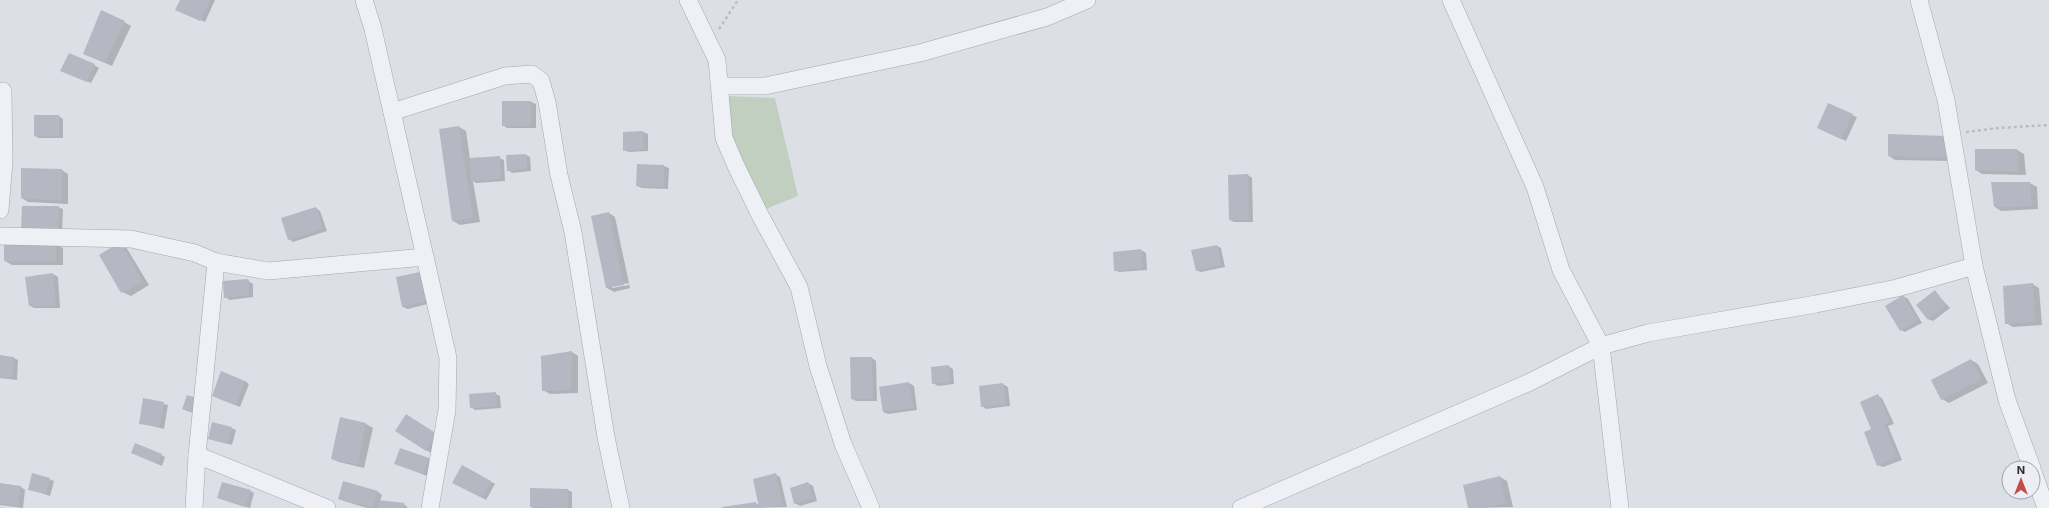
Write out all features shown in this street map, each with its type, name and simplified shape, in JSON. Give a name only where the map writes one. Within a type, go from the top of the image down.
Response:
[{"type":"street","points":[[364,0],[374,29],[448,358],[447,410],[430,508]]},
{"type":"street","points":[[688,0],[717,60],[721,86],[721,115],[724,138],[760,215],[799,287],[818,366],[867,507]]},
{"type":"street","points":[[721,86],[765,86],[920,53],[1046,17],[1087,0]]},
{"type":"street","points":[[1451,0],[1535,187],[1561,270],[1601,346],[1620,508]]},
{"type":"street","points":[[1919,0],[1946,100],[1974,266],[2007,400],[2029,460]]},
{"type":"street","points":[[392,112],[505,76],[532,74],[541,81],[547,102],[559,175],[573,232],[606,437],[621,508]]},
{"type":"street","points":[[0,210],[4,161],[3,91]]},
{"type":"street","points":[[0,236],[131,239],[195,253],[216,262],[268,270],[425,257]]},
{"type":"street","points":[[194,508],[197,455],[216,262]]},
{"type":"street","points":[[1241,508],[1530,382],[1601,346],[1648,333],[1897,288],[1974,266]]},
{"type":"street","points":[[197,455],[327,508]]},
{"type":"street","points":[[2041,494],[2046,508]]},
{"type":"path","points":[[710,43],[738,0]]},
{"type":"path","points":[[1951,134],[1998,128],[2049,125]]},
{"type":"green space","points":[[726,96],[775,98],[798,196],[761,211],[730,141]]},
{"type":"building","points":[[180,0],[210,0],[200,21],[175,10]]},
{"type":"building","points":[[101,10],[125,21],[105,63],[83,54]]},
{"type":"building","points":[[69,53],[95,64],[87,82],[60,71]]},
{"type":"building","points":[[502,101],[531,101],[531,126],[502,126]]},
{"type":"building","points":[[1828,103],[1853,114],[1841,139],[1817,128]]},
{"type":"building","points":[[34,115],[59,115],[59,136],[34,136]]},
{"type":"building","points":[[459,126],[473,218],[452,221],[439,129]]},
{"type":"building","points":[[643,131],[644,149],[623,151],[623,132]]},
{"type":"building","points":[[1888,134],[1946,136],[1946,158],[1888,156]]},
{"type":"building","points":[[1975,149],[2017,149],[2019,172],[1975,170]]},
{"type":"building","points":[[526,154],[527,169],[507,171],[506,155]]},
{"type":"building","points":[[500,156],[501,179],[471,181],[470,158]]},
{"type":"building","points":[[637,164],[664,165],[664,187],[636,186]]},
{"type":"building","points":[[21,168],[62,169],[62,201],[21,198]]},
{"type":"building","points":[[1248,174],[1249,220],[1229,220],[1228,175]]},
{"type":"building","points":[[1991,182],[2030,182],[2032,206],[1994,207]]},
{"type":"building","points":[[22,206],[59,206],[58,232],[21,231]]},
{"type":"building","points":[[316,207],[323,229],[288,240],[281,218]]},
{"type":"building","points":[[609,212],[624,285],[606,288],[591,216]]},
{"type":"building","points":[[4,241],[56,243],[56,262],[4,261]]},
{"type":"building","points":[[120,242],[143,281],[124,293],[123,291],[121,293],[99,255]]},
{"type":"building","points":[[1217,245],[1221,265],[1196,271],[1191,250]]},
{"type":"building","points":[[1141,249],[1143,268],[1114,271],[1113,252]]},
{"type":"building","points":[[420,272],[427,301],[402,307],[396,277]]},
{"type":"building","points":[[53,273],[56,306],[29,306],[25,277]]},
{"type":"building","points":[[249,280],[249,295],[224,298],[223,281]]},
{"type":"building","points":[[2033,283],[2035,322],[2005,324],[2003,286]]},
{"type":"building","points":[[1935,290],[1946,305],[1928,320],[1916,305]]},
{"type":"building","points":[[1903,295],[1918,320],[1900,331],[1885,306]]},
{"type":"building","points":[[572,351],[571,390],[542,391],[541,356]]},
{"type":"building","points":[[0,355],[14,357],[12,378],[0,377]]},
{"type":"building","points":[[850,357],[872,357],[873,399],[851,399]]},
{"type":"building","points":[[1971,359],[1982,379],[1941,400],[1931,380]]},
{"type":"building","points":[[949,365],[950,382],[932,384],[931,367]]},
{"type":"building","points":[[221,371],[245,381],[236,405],[212,396]]},
{"type":"building","points":[[909,382],[913,408],[883,412],[879,387]]},
{"type":"building","points":[[1003,383],[1006,404],[981,407],[979,386]]},
{"type":"building","points":[[496,392],[497,406],[470,408],[469,394]]},
{"type":"building","points":[[1878,394],[1890,421],[1884,424],[1898,457],[1877,466],[1864,432],[1871,429],[1860,402]]},
{"type":"building","points":[[187,395],[200,399],[195,414],[182,409]]},
{"type":"building","points":[[143,398],[164,402],[160,427],[139,424]]},
{"type":"building","points":[[406,414],[437,434],[426,451],[395,431]]},
{"type":"building","points":[[340,417],[366,423],[358,465],[331,459]]},
{"type":"building","points":[[212,422],[232,427],[227,444],[208,439]]},
{"type":"building","points":[[135,443],[162,454],[158,464],[131,453]]},
{"type":"building","points":[[400,448],[429,458],[423,474],[394,464]]},
{"type":"building","points":[[462,465],[491,481],[482,498],[452,483]]},
{"type":"building","points":[[32,473],[50,478],[46,494],[28,490]]},
{"type":"building","points":[[776,473],[783,505],[759,508],[753,479]]},
{"type":"building","points":[[1500,476],[1506,503],[1485,508],[1468,508],[1463,485]]},
{"type":"building","points":[[343,481],[378,491],[373,508],[338,499]]},
{"type":"building","points":[[222,482],[251,490],[245,507],[217,498]]},
{"type":"building","points":[[808,482],[813,498],[794,504],[790,488]]},
{"type":"building","points":[[0,483],[21,486],[18,506],[0,504]]},
{"type":"building","points":[[530,488],[568,489],[568,508],[530,507]]},
{"type":"building","points":[[379,500],[404,503],[404,508],[378,508]]},
{"type":"building","points":[[756,502],[757,508],[722,508],[722,507]]}]
